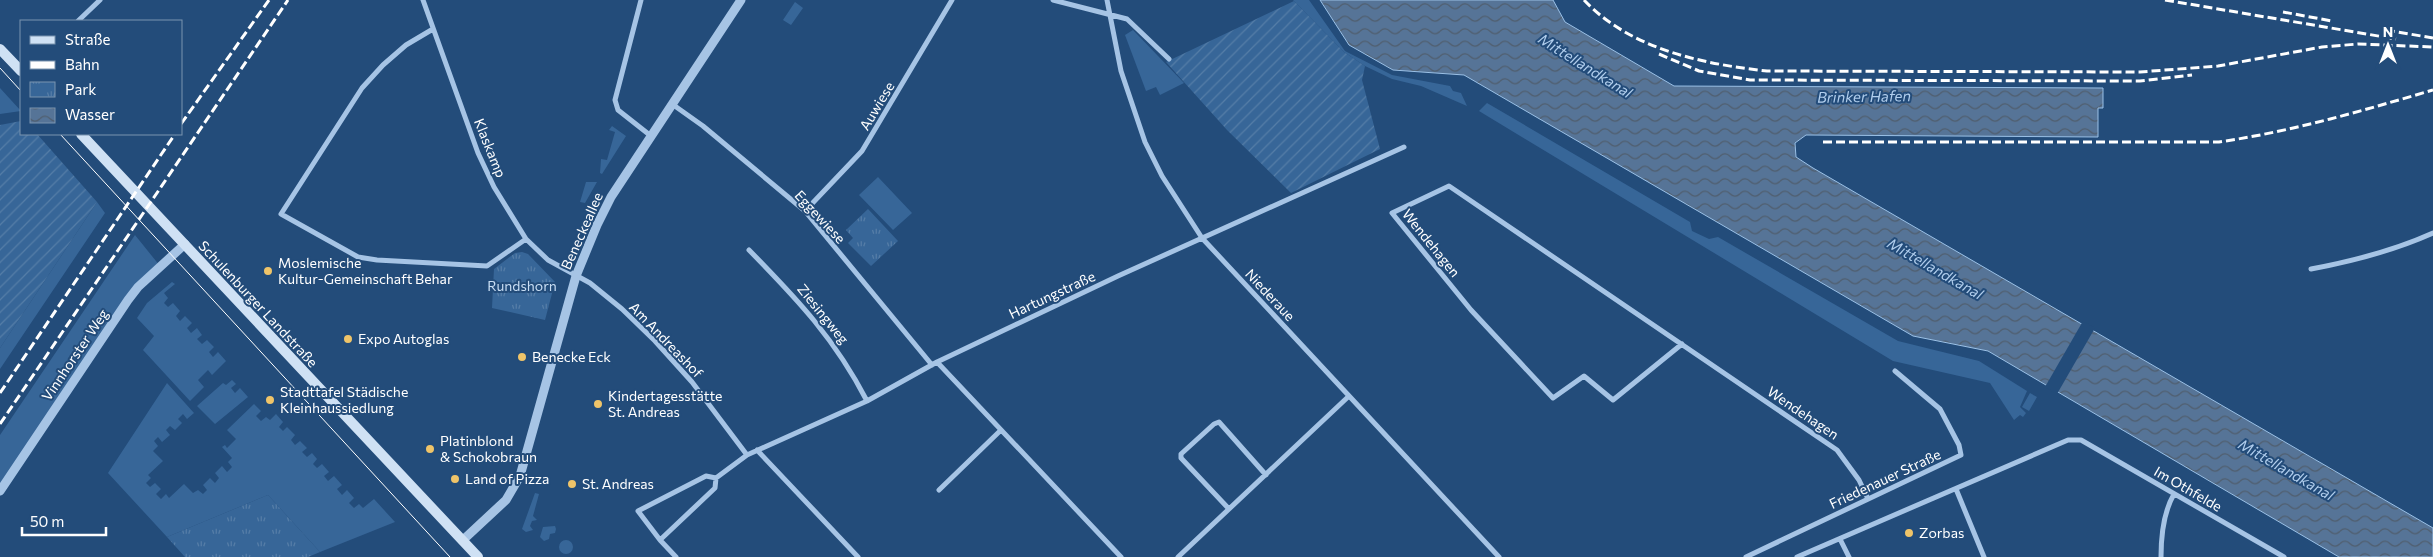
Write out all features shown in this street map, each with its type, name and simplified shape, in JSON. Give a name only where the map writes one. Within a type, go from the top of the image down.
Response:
[{"type":"main road","points":[[0,49],[20,70]]},
{"type":"main road","name":"Schulenburger Landstraße","points":[[82,135],[478,557]]},
{"type":"street","points":[[79,20],[100,0]]},
{"type":"street","name":"Klaskamp","points":[[423,0],[478,154],[494,187],[526,239],[548,260],[576,276]]},
{"type":"street","points":[[642,0],[615,100],[618,110],[651,136]]},
{"type":"street","name":"Beneckeallee","points":[[463,540],[506,500],[520,476],[576,276],[596,225],[611,197],[740,0]]},
{"type":"street","name":"Auwiese","points":[[804,212],[862,151],[952,0]]},
{"type":"street","points":[[1053,0],[1127,19],[1169,59]]},
{"type":"street","name":"Niederaue","points":[[1107,0],[1121,72],[1145,142],[1162,176],[1202,238],[1499,557]]},
{"type":"street","points":[[433,29],[406,45],[383,65],[362,88],[281,214],[358,257],[377,260],[487,266],[526,239]]},
{"type":"street","name":"Eggewiese","points":[[672,104],[703,126],[804,212],[935,364],[1001,430],[1121,557]]},
{"type":"street","name":"Hartungstraße","points":[[660,540],[638,512],[706,476],[716,478],[747,455],[867,401],[935,364],[1202,238],[1404,147]]},
{"type":"street","name":"Wendehagen","points":[[1682,344],[1613,400],[1584,376],[1553,398],[1471,310],[1392,213],[1449,186],[1682,344],[1837,450],[1859,480],[1868,499]]},
{"type":"street","points":[[2311,269],[2365,258],[2399,248],[2433,233]]},
{"type":"street","name":"Vinnhorster Weg","points":[[0,491],[128,300],[138,287],[185,244]]},
{"type":"street","name":"Ziesingweg","points":[[749,250],[788,289],[828,335],[848,364],[867,401]]},
{"type":"street","name":"Am Andreashof","points":[[576,276],[622,309],[655,341],[692,382],[747,455]]},
{"type":"street","name":"Friedenauer Straße","points":[[1746,557],[1961,455],[1959,445],[1940,409],[1895,371]]},
{"type":"street","points":[[1178,557],[1349,396]]},
{"type":"street","points":[[1229,509],[1181,458],[1181,454],[1214,424],[1219,422],[1266,474]]},
{"type":"street","points":[[939,490],[1001,430]]},
{"type":"street","name":"Im Othfelde","points":[[1956,489],[2068,440],[2081,440],[2284,557]]},
{"type":"street","points":[[757,450],[858,557]]},
{"type":"street","points":[[676,557],[660,540],[715,488],[716,478]]},
{"type":"street","points":[[1797,557],[1956,489],[1984,557]]},
{"type":"street","points":[[2161,557],[2163,526],[2167,506],[2174,494]]},
{"type":"street","points":[[1840,539],[1849,557]]},
{"type":"green space","points":[[1293,0],[1309,0],[1345,51],[1392,75],[1450,86],[1453,91],[1461,93],[1467,106],[1421,86],[1392,79],[1365,66],[1344,52]]},
{"type":"green space","points":[[1294,1],[1344,52],[1365,66],[1362,80],[1380,149],[1291,193],[1227,130],[1166,62]]},
{"type":"green space","points":[[795,2],[803,8],[791,25],[783,20]]},
{"type":"green space","points":[[1133,30],[1184,83],[1160,95],[1156,87],[1146,91],[1125,35]]},
{"type":"green space","points":[[0,88],[20,111],[0,114]]},
{"type":"green space","points":[[1487,103],[1690,222],[1692,231],[1709,239],[1718,237],[1898,341],[1979,361],[2027,391],[2020,407],[2026,413],[2023,417],[2020,415],[2014,420],[1990,383],[1893,361],[1479,111]]},
{"type":"green space","points":[[20,121],[20,135],[38,135],[97,202],[0,348],[0,125]]},
{"type":"green space","points":[[612,126],[626,136],[602,174],[600,173],[601,159],[607,160],[615,132],[609,130]]},
{"type":"green space","points":[[878,177],[912,213],[893,230],[859,195]]},
{"type":"green space","points":[[586,182],[597,182],[585,203],[580,202]]},
{"type":"green space","points":[[97,202],[105,213],[0,369],[0,348]]},
{"type":"green space","points":[[868,209],[898,241],[871,266],[848,243],[853,238],[846,230]]},
{"type":"green space","points":[[135,235],[160,266],[138,287],[0,491],[0,435]]},
{"type":"green space","name":"Rundshorn","points":[[522,252],[528,254],[555,282],[545,320],[492,308],[494,269],[515,253]]},
{"type":"green space","points":[[172,282],[175,284],[164,293],[168,298],[164,303],[168,307],[173,303],[180,311],[176,316],[180,321],[185,316],[192,323],[187,328],[191,333],[197,328],[202,335],[197,339],[202,344],[207,340],[214,347],[209,352],[213,357],[218,352],[226,361],[212,375],[208,370],[198,380],[204,387],[190,401],[143,350],[154,336],[137,318],[147,303]]},
{"type":"green space","points":[[232,380],[236,384],[231,388],[235,393],[240,388],[248,397],[215,424],[197,406],[223,383],[226,385]]},
{"type":"green space","points":[[167,383],[194,413],[187,419],[183,414],[178,419],[182,423],[175,430],[170,426],[166,430],[170,435],[162,442],[158,437],[154,441],[158,446],[153,451],[163,461],[148,475],[151,478],[146,483],[150,487],[155,483],[161,489],[156,494],[161,499],[166,494],[169,498],[184,484],[193,493],[198,490],[203,494],[207,490],[203,485],[210,478],[215,483],[219,478],[215,473],[222,466],[227,472],[232,467],[228,462],[232,458],[222,447],[225,445],[227,448],[236,439],[227,430],[254,404],[261,411],[256,416],[261,421],[266,417],[270,420],[276,414],[283,422],[279,427],[283,431],[287,427],[295,435],[291,440],[295,445],[300,441],[307,448],[302,452],[307,457],[312,453],[317,459],[313,464],[317,468],[322,464],[329,472],[324,476],[328,481],[334,476],[342,485],[337,489],[342,495],[347,490],[354,498],[349,503],[354,508],[359,504],[363,508],[374,499],[395,522],[320,552],[268,495],[167,537],[108,473]]},
{"type":"green space","points":[[2030,393],[2037,397],[2029,411],[2022,407]]},
{"type":"green space","points":[[535,493],[539,494],[533,516],[537,520],[532,521],[530,526],[533,530],[526,532],[522,529]]},
{"type":"green space","points":[[268,495],[320,552],[308,557],[185,557],[167,537]]},
{"type":"green space","points":[[555,526],[555,533],[550,534],[549,539],[544,541],[540,537],[543,527]]},
{"type":"green space","points":[[566,540],[571,542],[573,547],[571,552],[566,554],[561,552],[559,547],[561,542]]},
{"type":"water","points":[[1320,0],[1553,0],[1565,22],[1674,86],[2103,88],[2103,108],[2098,108],[2098,137],[1806,135],[1795,143],[1796,157],[2433,528],[2433,557],[2339,557],[1988,351],[1913,336],[1464,75],[1393,70],[1349,45]]},
{"type":"pier","points":[[2083,321],[2095,328],[2057,394],[2045,387]]},
{"type":"tram line","points":[[0,68],[20,90]]},
{"type":"tram line","points":[[61,135],[450,557]]},
{"type":"railway","points":[[182,123],[269,0]]},
{"type":"railway","points":[[0,424],[288,0]]},
{"type":"railway","points":[[1584,0],[1602,17],[1623,31],[1668,51],[1717,64],[1767,71],[2140,72],[2218,66],[2322,47],[2358,44],[2433,47]]},
{"type":"railway","points":[[2165,0],[2396,39]]},
{"type":"railway","points":[[2283,12],[2332,21]]},
{"type":"railway","points":[[2386,30],[2433,38]]},
{"type":"railway","points":[[1659,54],[1699,71],[1750,80],[2140,81],[2192,75]]},
{"type":"railway","points":[[1823,142],[2219,142],[2301,126],[2433,90]]},
{"type":"railway","points":[[0,393],[174,135]]},
{"type":"place","name":"Moslemische Kultur-Gemeinschaft Behar","points":[[268,271]]},
{"type":"place","name":"Expo Autoglas","points":[[348,339]]},
{"type":"place","name":"Benecke Eck","points":[[522,357]]},
{"type":"place","name":"Stadttafel Städische Kleinhaussiedlung","points":[[270,400]]},
{"type":"place","name":"Kindertagesstätte St. Andreas","points":[[598,404]]},
{"type":"place","name":"Platinblond & Schokobraun","points":[[430,449]]},
{"type":"place","name":"Land of Pizza","points":[[455,479]]},
{"type":"place","name":"St. Andreas","points":[[572,484]]},
{"type":"place","name":"Zorbas","points":[[1909,533]]},
{"type":"water label","name":"Mittellandkanal","points":[[1585,66]]},
{"type":"water label","name":"Brinker Hafen","points":[[1864,97]]},
{"type":"water label","name":"Mittellandkanal","points":[[1935,269]]},
{"type":"water label","name":"Mittellandkanal","points":[[2286,470]]}]
